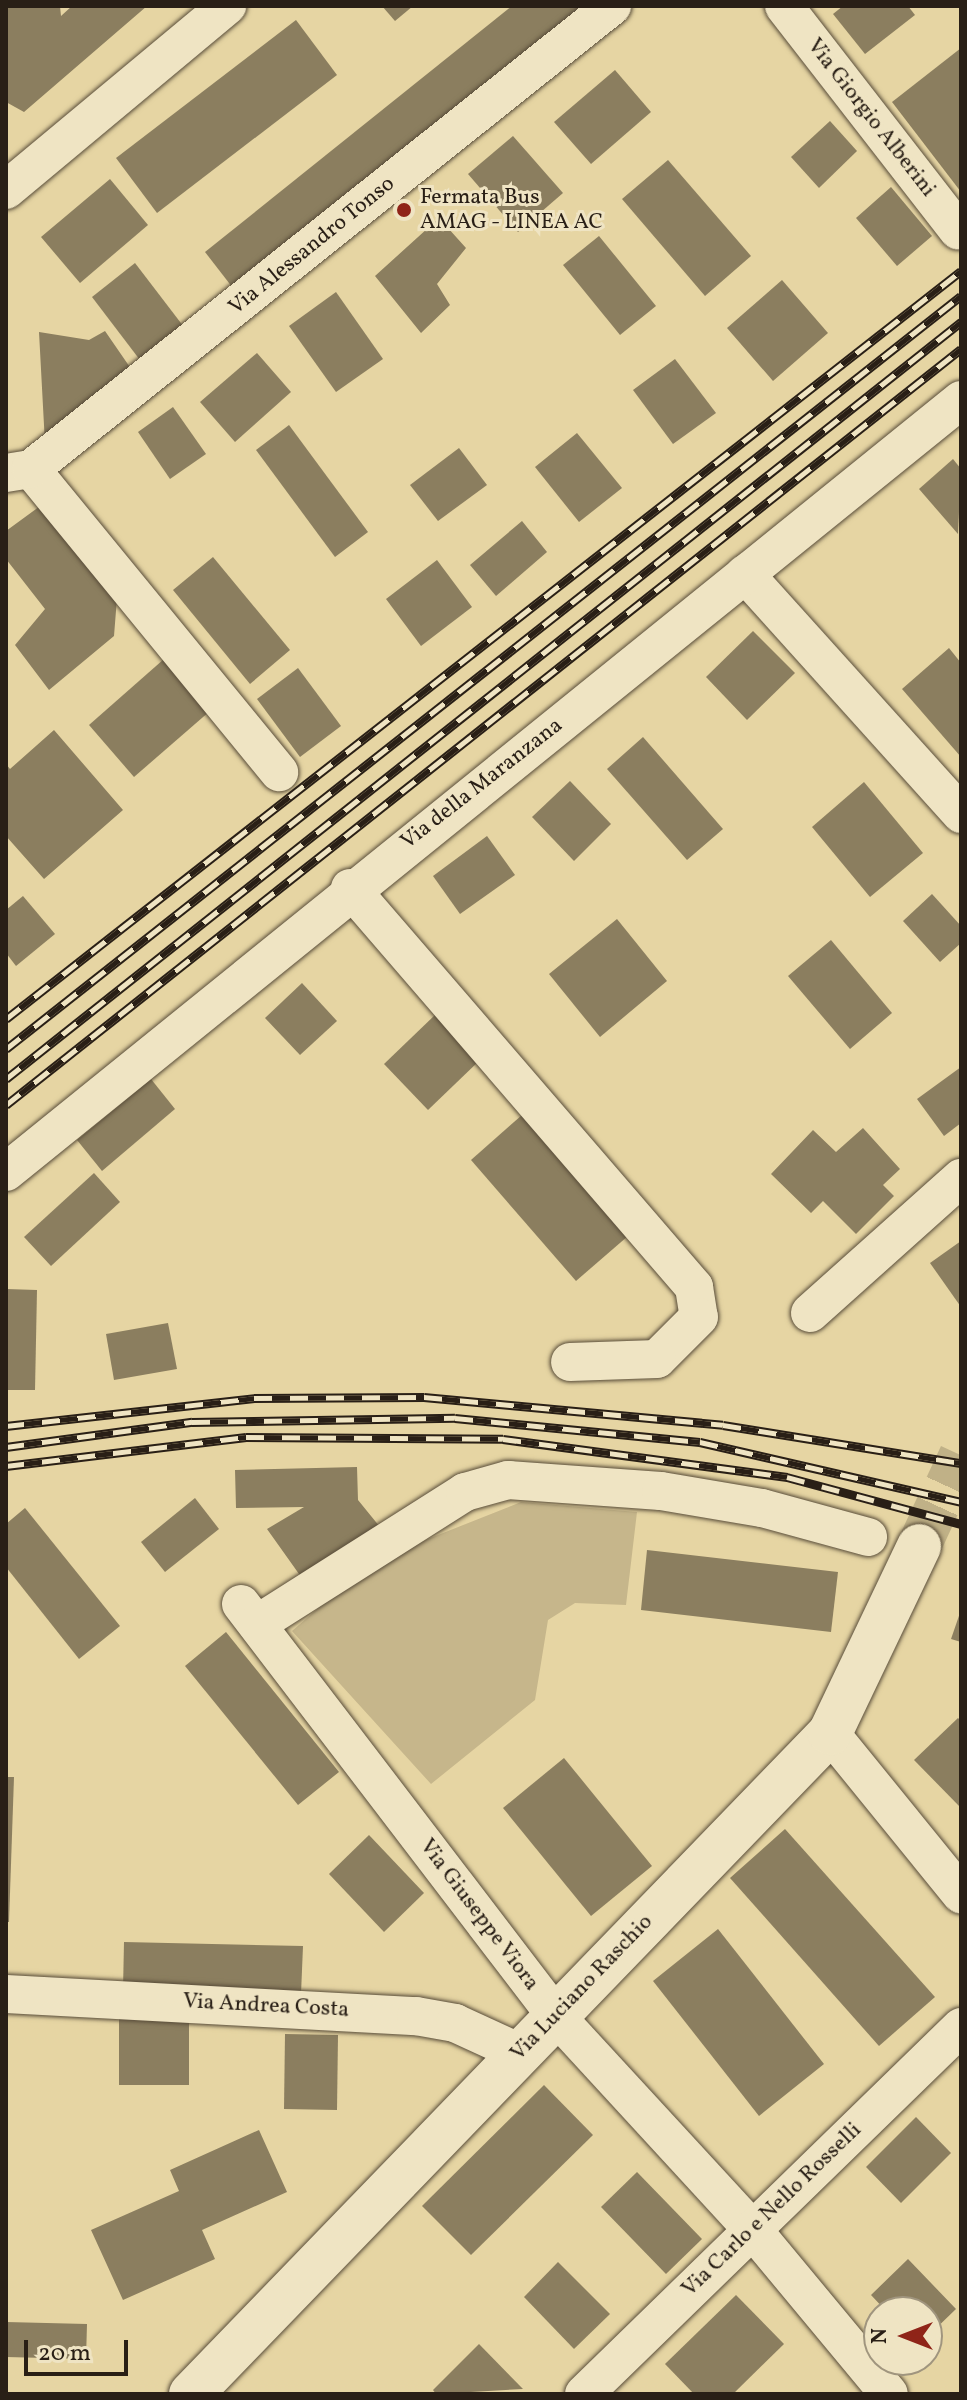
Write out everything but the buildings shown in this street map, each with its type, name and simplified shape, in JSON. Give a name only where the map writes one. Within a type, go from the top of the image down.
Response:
[{"type":"street","points":[[6,190],[227,6]]},
{"type":"street","name":"Via Alessandro Tonso","points":[[19,471],[612,6]]},
{"type":"street","name":"Via Giorgio Alberini","points":[[784,6],[958,230]]},
{"type":"street","name":"Via della Maranzana","points":[[6,1172],[350,888],[961,400]]},
{"type":"street","points":[[19,471],[279,772]]},
{"type":"street","points":[[745,574],[961,814]]},
{"type":"street","points":[[350,888],[694,1287],[699,1317],[657,1359],[570,1362]]},
{"type":"street","points":[[810,1313],[961,1178]]},
{"type":"street","name":"Via Giuseppe Viora","points":[[868,1537],[762,1508],[661,1491],[508,1480],[465,1492],[249,1614],[555,2015],[752,2229],[889,2394]]},
{"type":"street","name":"Via Luciano Raschio","points":[[191,2394],[518,2052],[830,1733],[919,1546]]},
{"type":"street","points":[[830,1733],[961,1894]]},
{"type":"street","name":"Via Andrea Costa","points":[[6,1994],[416,2016],[455,2023],[518,2052]]},
{"type":"street","name":"Via Carlo e Nello Rosselli","points":[[584,2394],[961,2027]]},
{"type":"shaded area","points":[[521,1502],[637,1512],[626,1605],[575,1603],[548,1620],[535,1700],[431,1784],[292,1631],[330,1598],[423,1541]]},
{"type":"tunnel","points":[[919,1546],[961,1455]]},
{"type":"railway","points":[[6,1019],[961,271]]},
{"type":"railway","points":[[6,1049],[961,296]]},
{"type":"railway","points":[[6,1079],[961,322]]},
{"type":"railway","points":[[6,1105],[961,349]]},
{"type":"railway","points":[[6,1426],[254,1398],[424,1397],[723,1425],[961,1463]]},
{"type":"railway","points":[[6,1447],[192,1422],[455,1418],[700,1442],[961,1502]]},
{"type":"railway","points":[[6,1466],[246,1437],[503,1439],[787,1477],[961,1524]]},
{"type":"place","name":"Fermata Bus AMAG - LINEA AC","points":[[404,210]]}]
